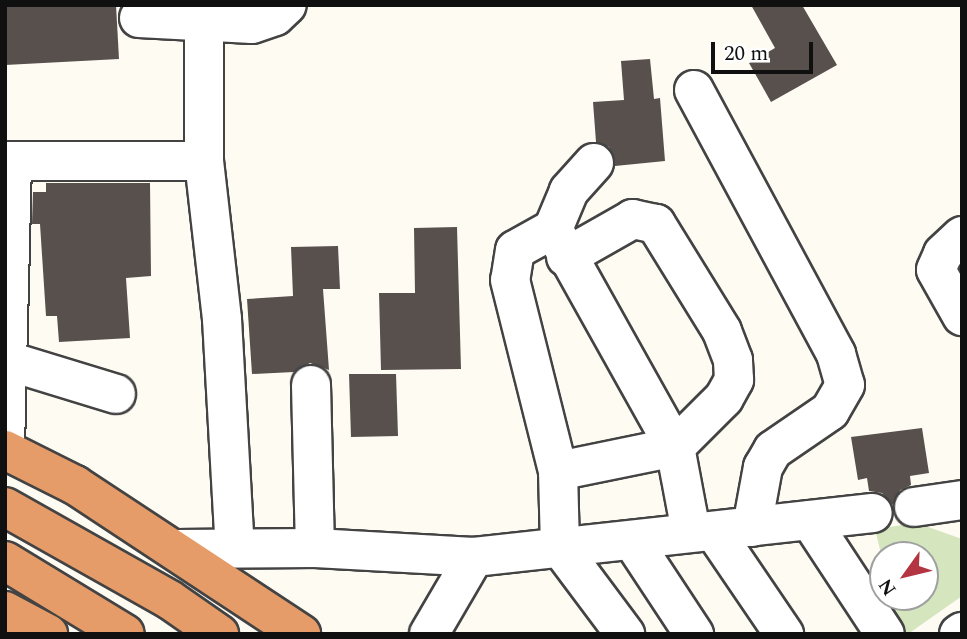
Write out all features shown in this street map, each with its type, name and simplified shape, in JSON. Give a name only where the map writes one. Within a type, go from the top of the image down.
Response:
[{"type":"highway","points":[[5,449],[75,485],[176,549],[301,634]]},
{"type":"highway","points":[[5,507],[170,600],[219,634]]},
{"type":"highway","points":[[5,561],[125,634]]},
{"type":"highway","points":[[5,611],[48,634]]},
{"type":"lane","points":[[139,23],[205,13],[252,24],[275,16],[287,5]]},
{"type":"lane","points":[[205,13],[204,160],[222,319],[235,548]]},
{"type":"lane","points":[[694,90],[836,354],[845,385],[830,411],[773,450],[763,467],[752,527]]},
{"type":"lane","points":[[5,449],[9,161],[204,160]]},
{"type":"lane","points":[[594,163],[569,191],[559,243],[676,447],[703,532],[784,634]]},
{"type":"lane","points":[[558,471],[676,447],[724,398],[734,380],[733,360],[722,331],[656,224],[633,219],[559,243],[530,238],[515,250],[510,280],[558,471],[560,547],[625,634]]},
{"type":"lane","points":[[962,236],[943,254],[936,270],[962,316]]},
{"type":"lane","points":[[8,361],[116,394]]},
{"type":"lane","points":[[312,384],[315,548]]},
{"type":"lane","points":[[914,506],[962,500]]},
{"type":"lane","points":[[176,549],[315,548],[474,557],[873,513]]},
{"type":"lane","points":[[810,520],[886,634]]},
{"type":"lane","points":[[632,540],[694,634]]},
{"type":"lane","points":[[429,634],[474,557]]},
{"type":"green space","points":[[917,523],[962,539],[962,596],[908,634],[900,634],[895,611],[939,611],[939,541],[878,541],[875,529]]},
{"type":"building","points":[[5,5],[116,5],[119,59],[5,65]]},
{"type":"building","points":[[751,5],[802,5],[837,65],[771,102],[749,63],[775,48]]},
{"type":"building","points":[[650,59],[654,99],[660,98],[665,161],[615,166],[609,147],[596,142],[593,102],[624,100],[621,61]]},
{"type":"building","points":[[46,183],[150,183],[151,276],[126,278],[130,338],[59,342],[57,316],[46,316],[40,224],[32,224],[33,192],[46,192]]},
{"type":"building","points":[[457,227],[461,369],[381,370],[379,293],[415,293],[414,228]]},
{"type":"building","points":[[338,246],[340,289],[323,289],[329,370],[310,363],[294,372],[252,374],[247,299],[293,296],[291,247]]},
{"type":"building","points":[[349,374],[396,374],[398,436],[351,437]]},
{"type":"building","points":[[922,428],[929,473],[910,476],[911,485],[900,490],[893,505],[882,493],[869,491],[867,478],[858,480],[851,437]]}]
